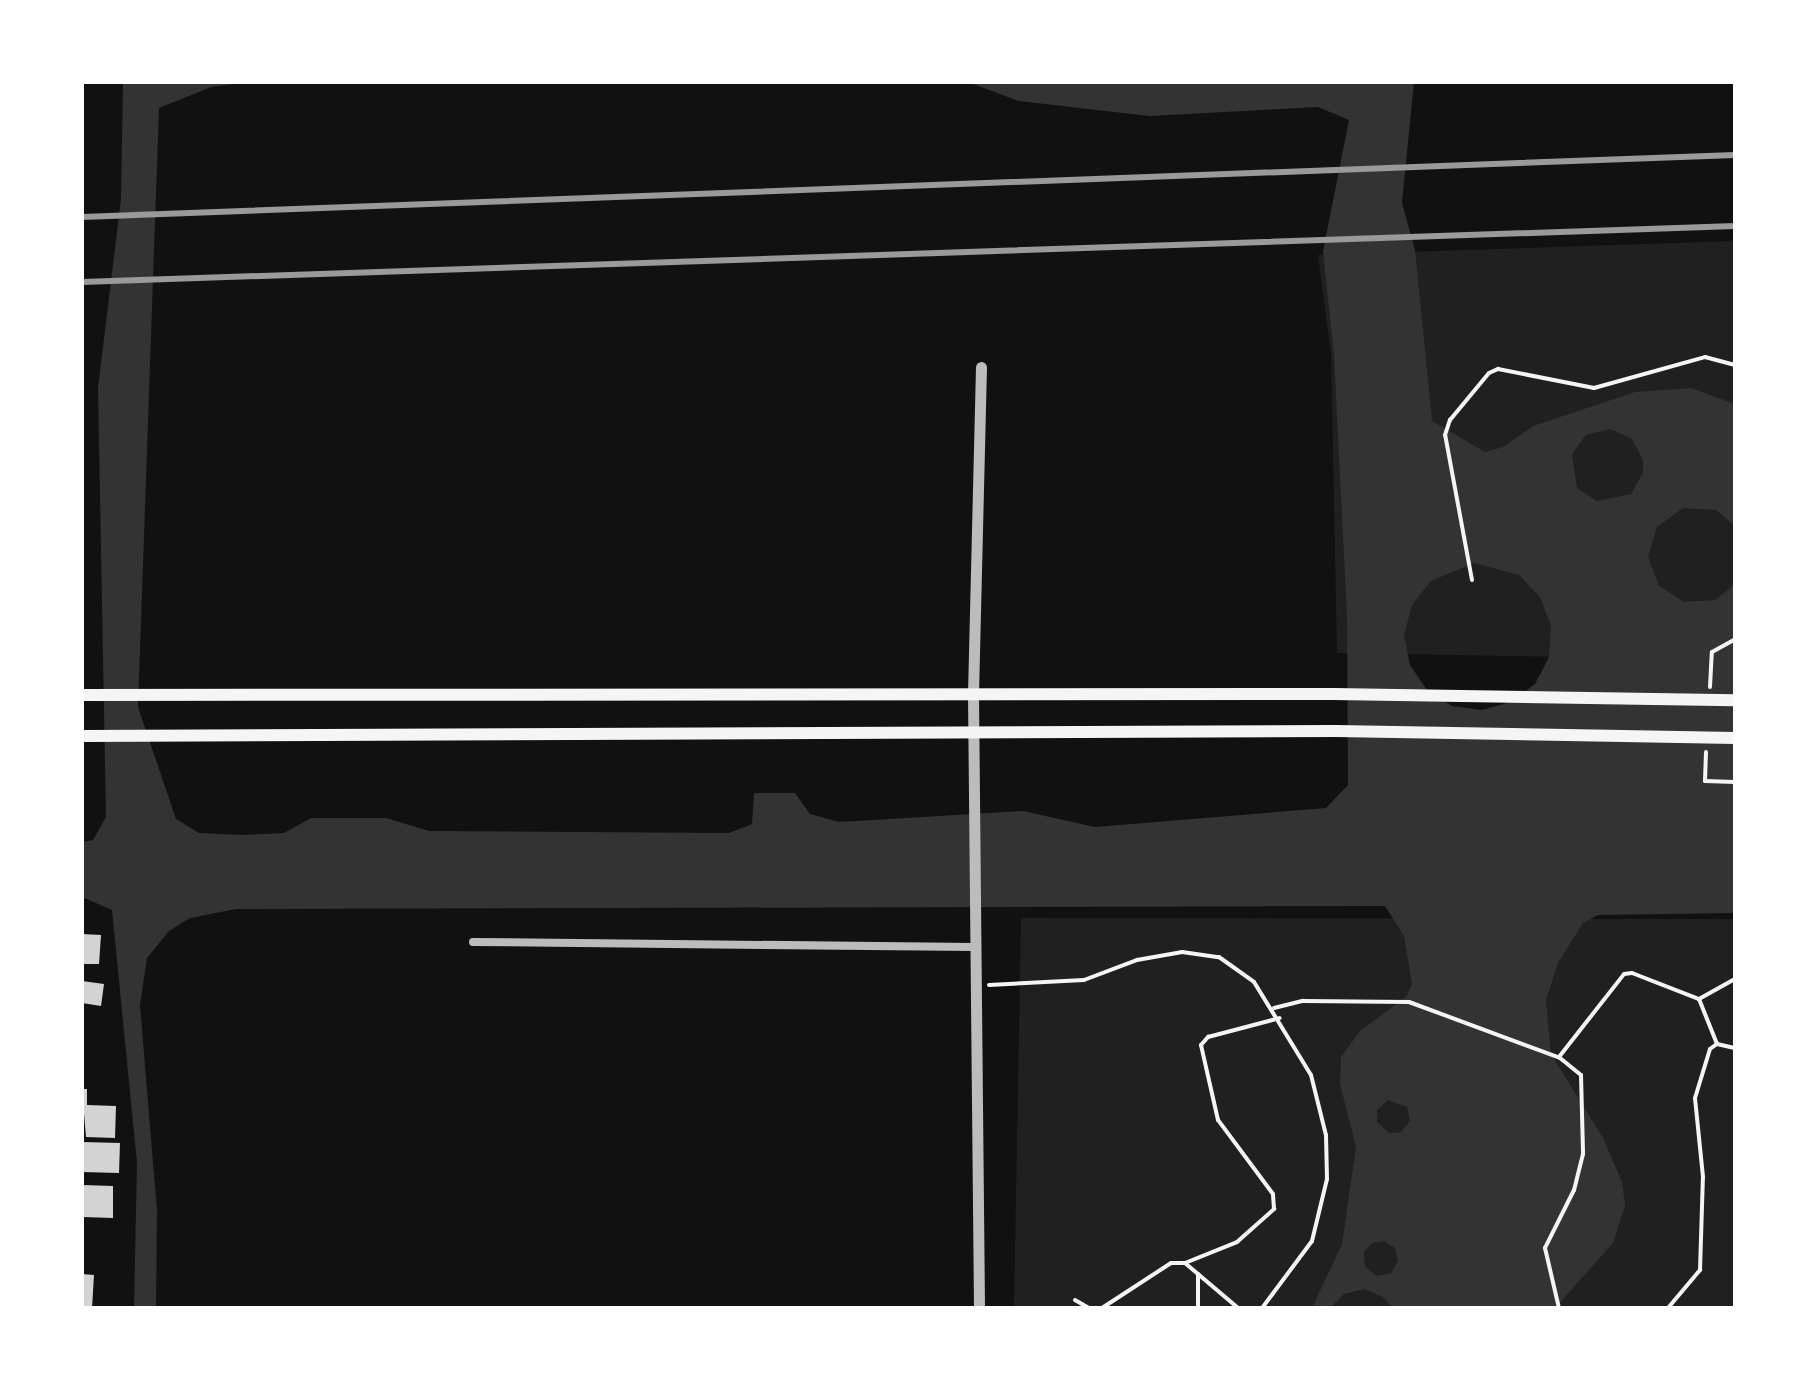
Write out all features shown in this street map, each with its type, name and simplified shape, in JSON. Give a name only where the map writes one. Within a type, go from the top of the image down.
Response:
[{"type":"main road","points":[[82,695],[1333,694],[1735,700]]},
{"type":"main road","points":[[82,736],[1336,731],[1735,738]]},
{"type":"street","points":[[979,1308],[973,694],[981,367]]},
{"type":"street","points":[[473,942],[974,943]]},
{"type":"path","points":[[1472,580],[1474,571],[1447,426],[1498,369],[1594,388],[1705,357],[1735,365]]},
{"type":"path","points":[[975,986],[1084,980],[1158,955],[1202,953],[1236,966],[1274,1008],[1311,1075],[1319,1103],[1327,1179],[1312,1241],[1262,1308]]},
{"type":"path","points":[[1558,1058],[1624,974],[1699,999],[1735,979]]},
{"type":"path","points":[[1668,1308],[1700,1270],[1703,1177],[1695,1098],[1717,1044],[1699,999]]},
{"type":"path","points":[[1274,1008],[1303,1001],[1391,1000],[1558,1058],[1585,1084],[1583,1154],[1574,1190],[1545,1248],[1559,1308]]},
{"type":"path","points":[[1102,1308],[1171,1263],[1185,1263],[1237,1242],[1274,1209],[1273,1194],[1218,1120],[1201,1045],[1208,1037],[1280,1018]]},
{"type":"path","points":[[1717,1044],[1735,1048]]},
{"type":"path","points":[[1185,1263],[1238,1308]]},
{"type":"path","points":[[1198,1274],[1198,1308]]},
{"type":"path","points":[[1075,1300],[1089,1308]]},
{"type":"shaded area","points":[[123,82],[249,82],[211,87],[159,108],[138,707],[176,819],[199,833],[284,833],[311,818],[386,818],[429,831],[729,833],[752,824],[754,793],[795,793],[810,814],[839,822],[1023,811],[1095,827],[1326,808],[1348,785],[1347,614],[1334,356],[1323,251],[1349,120],[1318,107],[1149,116],[1019,101],[968,82],[1414,82],[1402,203],[1415,250],[1432,421],[1485,452],[1503,447],[1533,426],[1635,392],[1691,388],[1735,404],[1735,526],[1716,510],[1683,508],[1657,527],[1648,557],[1659,586],[1684,602],[1715,600],[1735,584],[1735,913],[1598,915],[1583,923],[1558,963],[1546,1000],[1551,1054],[1603,1138],[1622,1182],[1625,1206],[1613,1243],[1555,1308],[1393,1308],[1383,1297],[1364,1289],[1344,1294],[1330,1308],[1312,1308],[1342,1244],[1356,1147],[1340,1084],[1341,1057],[1360,1031],[1406,997],[1412,984],[1404,936],[1385,906],[236,909],[190,918],[169,931],[147,958],[140,1005],[157,1211],[156,1308],[134,1308],[137,1163],[112,910],[82,897],[82,842],[93,840],[106,817],[98,388],[121,199]],"holes":[[[1610,429],[1632,439],[1643,460],[1643,473],[1631,494],[1597,501],[1577,488],[1572,454],[1586,435]],[[1474,563],[1519,575],[1540,597],[1551,626],[1549,657],[1535,684],[1511,702],[1482,710],[1452,706],[1427,690],[1410,665],[1404,635],[1412,605],[1431,581]],[[1388,1100],[1407,1107],[1410,1121],[1401,1132],[1389,1133],[1377,1122],[1377,1110]],[[1384,1241],[1395,1248],[1398,1261],[1391,1273],[1377,1276],[1365,1267],[1364,1252],[1372,1243]]]},
{"type":"shaded area","points":[[1735,241],[1735,660],[1337,653],[1331,353],[1318,255]]},
{"type":"shaded area","points":[[1021,918],[1735,919],[1735,1308],[1014,1308]]},
{"type":"building","points":[[82,934],[101,935],[99,964],[82,964]]},
{"type":"building","points":[[82,981],[104,984],[101,1006],[82,1003]]},
{"type":"building","points":[[82,1089],[87,1089],[87,1105],[116,1106],[115,1138],[86,1137]]},
{"type":"building","points":[[82,1142],[120,1143],[119,1173],[82,1172]]},
{"type":"building","points":[[82,1185],[113,1186],[113,1218],[82,1217]]},
{"type":"building","points":[[82,1274],[94,1275],[92,1308],[82,1308]]},
{"type":"railway","points":[[82,217],[1735,155]]},
{"type":"railway","points":[[82,282],[1735,226]]}]
